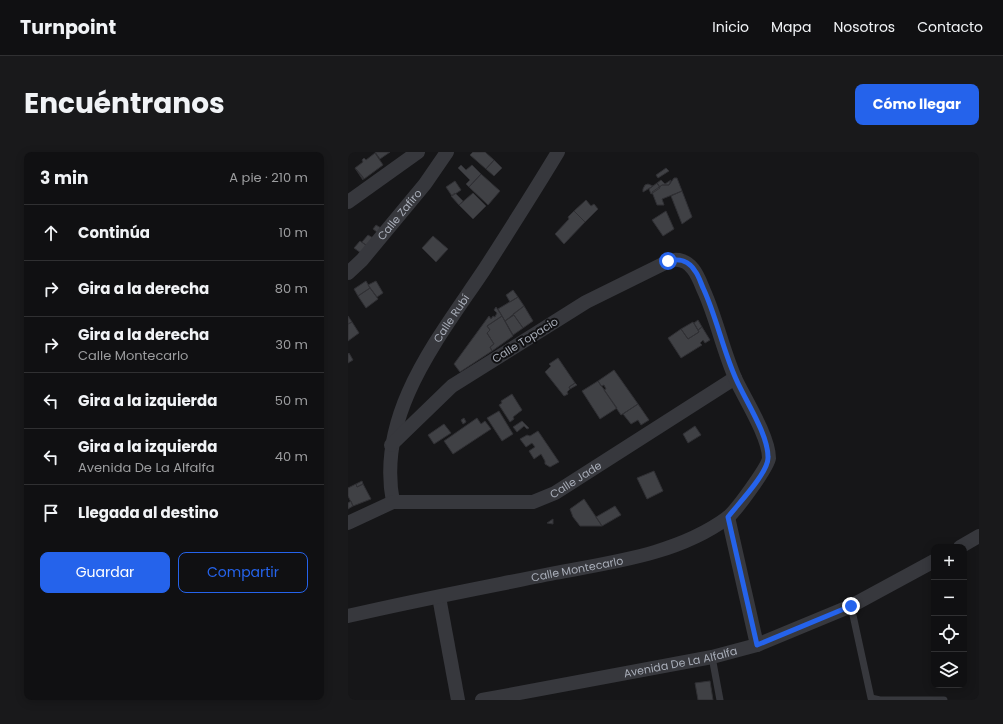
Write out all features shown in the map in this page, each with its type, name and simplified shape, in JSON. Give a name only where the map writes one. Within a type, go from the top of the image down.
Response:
[{"type":"street","points":[[348,202],[418,152]]},
{"type":"street","name":"Calle Zafiro","points":[[348,273],[362,260],[425,184],[447,152]]},
{"type":"street","name":"Calle Rubí","points":[[393,502],[390,487],[391,445],[404,401],[430,351],[520,216],[558,152]]},
{"type":"street","name":"Calle Topacio","points":[[391,445],[452,386],[586,302],[668,261],[676,259],[690,265],[695,271],[712,308],[735,378]]},
{"type":"street","name":"Calle Montecarlo","points":[[348,616],[414,600],[439,597],[624,560],[688,540],[728,517],[765,470],[769,458],[756,419],[735,378]]},
{"type":"street","name":"Calle Jade","points":[[393,502],[533,502],[555,493],[735,378]]},
{"type":"street","points":[[348,523],[393,502]]},
{"type":"street","points":[[728,517],[757,645]]},
{"type":"street","points":[[965,544],[979,536]]},
{"type":"street","name":"Avenida De La Alfalfa","points":[[482,700],[712,657],[757,645],[851,606],[931,563]]},
{"type":"street","points":[[439,597],[458,700]]},
{"type":"lane","points":[[851,606],[871,698],[880,700],[944,700]]},
{"type":"lane","points":[[712,657],[720,700]]},
{"type":"building","points":[[375,152],[390,152],[380,159]]},
{"type":"building","points":[[473,152],[485,152],[494,160],[486,169],[470,155]]},
{"type":"building","points":[[375,153],[383,165],[364,179],[355,168],[363,162],[362,160],[364,158],[366,160]]},
{"type":"building","points":[[494,160],[502,168],[494,176],[486,169]]},
{"type":"building","points":[[461,165],[466,170],[472,165],[481,174],[469,187],[466,184],[470,180],[458,168]]},
{"type":"building","points":[[355,168],[363,177],[363,180]]},
{"type":"building","points":[[666,168],[669,171],[658,178],[656,175]]},
{"type":"building","points":[[481,174],[500,191],[488,205],[469,187]]},
{"type":"building","points":[[674,178],[677,178],[682,191],[662,199],[664,205],[657,205],[652,192],[662,185],[669,185]]},
{"type":"building","points":[[661,180],[665,184],[671,180],[669,185],[662,185],[660,187],[657,183]]},
{"type":"building","points":[[455,181],[461,190],[452,196],[446,187]]},
{"type":"building","points":[[657,183],[660,188],[651,194],[649,189]]},
{"type":"building","points":[[648,184],[653,186],[643,192],[645,185]]},
{"type":"building","points":[[682,191],[692,217],[682,224],[671,196]]},
{"type":"building","points":[[455,193],[463,201],[459,205],[451,196]]},
{"type":"building","points":[[473,193],[486,206],[473,219],[459,205]]},
{"type":"building","points":[[586,200],[591,206],[594,204],[598,209],[585,222],[574,211]]},
{"type":"building","points":[[574,211],[585,222],[564,244],[555,234],[569,219],[568,217]]},
{"type":"building","points":[[666,211],[674,229],[663,236],[652,220]]},
{"type":"building","points":[[376,225],[381,228],[377,232],[373,229]]},
{"type":"building","points":[[368,235],[373,238],[367,246],[362,242]]},
{"type":"building","points":[[433,236],[448,249],[436,262],[422,248]]},
{"type":"building","points":[[360,241],[367,246],[361,253],[354,248]]},
{"type":"building","points":[[366,281],[370,288],[358,296],[354,289]]},
{"type":"building","points":[[376,281],[383,293],[377,297],[368,285]]},
{"type":"building","points":[[370,288],[378,299],[366,308],[358,296]]},
{"type":"building","points":[[513,290],[518,297],[510,302],[506,295]]},
{"type":"building","points":[[518,297],[524,306],[505,321],[498,309]]},
{"type":"building","points":[[524,306],[533,321],[523,328],[513,314]]},
{"type":"building","points":[[496,307],[502,316],[487,326],[490,330],[487,333],[494,344],[490,347],[492,351],[460,372],[454,364],[489,316],[491,319],[493,316],[495,317],[497,313],[494,310]]},
{"type":"building","points":[[514,315],[523,328],[513,335],[505,321]]},
{"type":"building","points":[[348,316],[352,322],[348,324]]},
{"type":"building","points":[[502,316],[513,336],[492,351],[490,347],[494,344],[487,333],[490,330],[487,326]]},
{"type":"building","points":[[698,320],[702,327],[698,330],[694,323]]},
{"type":"building","points":[[352,322],[359,333],[348,341],[348,324]]},
{"type":"building","points":[[693,322],[699,332],[688,339],[681,329]]},
{"type":"building","points":[[702,327],[710,340],[705,343],[703,340],[700,343],[702,345],[681,358],[668,338],[681,329],[688,339],[699,332],[698,330]]},
{"type":"building","points":[[349,353],[353,360],[348,363],[348,354]]},
{"type":"building","points":[[558,358],[575,383],[569,387],[570,389],[567,392],[568,394],[564,396],[545,372],[551,366],[549,364]]},
{"type":"building","points":[[614,370],[638,404],[621,415],[604,390],[606,389],[604,385],[601,386],[598,381]]},
{"type":"building","points":[[598,381],[617,408],[600,419],[582,391]]},
{"type":"building","points":[[575,383],[577,385],[570,389],[569,387]]},
{"type":"building","points":[[512,394],[522,410],[513,417],[514,419],[510,422],[499,405],[502,403],[501,401]]},
{"type":"building","points":[[638,404],[649,420],[641,425],[638,420],[631,424],[623,414]]},
{"type":"building","points":[[499,411],[513,434],[502,441],[487,418]]},
{"type":"building","points":[[464,418],[466,422],[463,424],[461,420]]},
{"type":"building","points":[[477,418],[481,424],[485,421],[491,429],[453,454],[444,441]]},
{"type":"building","points":[[522,421],[529,428],[527,429],[524,426],[517,432],[513,427]]},
{"type":"building","points":[[444,424],[451,433],[434,444],[428,435]]},
{"type":"building","points":[[695,426],[701,435],[688,443],[683,434]]},
{"type":"building","points":[[538,431],[559,462],[550,467],[545,464],[541,454],[534,459],[529,451],[535,447],[532,443],[526,447],[520,439],[527,435],[530,436]]},
{"type":"building","points":[[654,471],[663,491],[647,499],[637,478]]},
{"type":"building","points":[[362,481],[363,484],[357,487],[356,484]]},
{"type":"building","points":[[356,484],[357,487],[363,484],[371,499],[353,506],[348,496],[348,488]]},
{"type":"building","points":[[584,499],[602,526],[580,526],[573,517],[570,509]]},
{"type":"building","points":[[351,501],[353,506],[348,509],[348,503]]},
{"type":"building","points":[[615,506],[621,515],[602,526],[596,517]]},
{"type":"building","points":[[553,519],[553,524],[547,523]]},
{"type":"building","points":[[710,681],[713,700],[698,700],[695,683]]},
{"type":"route","points":[[668,261],[676,259],[683,261],[690,265],[695,271],[712,308],[735,378],[756,419],[769,458],[765,470],[728,517],[757,645],[851,606]]}]
